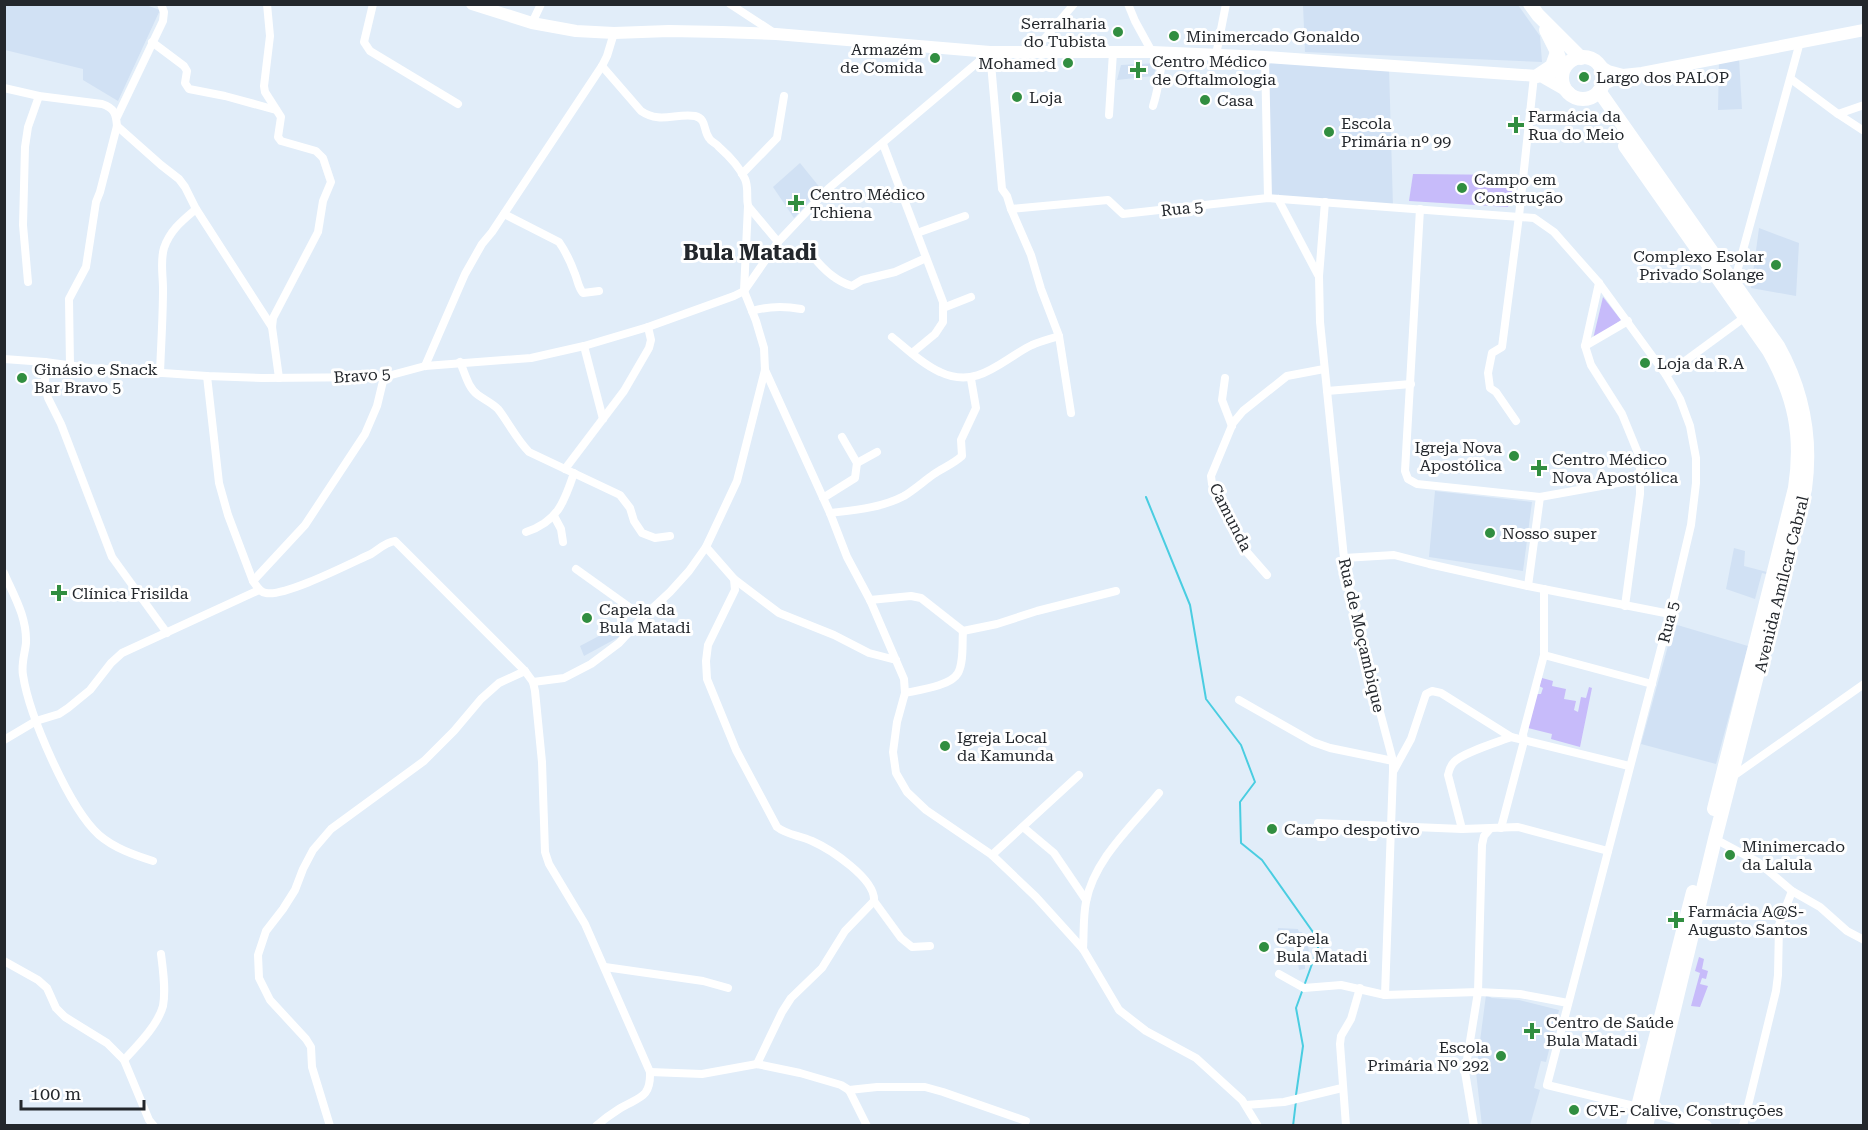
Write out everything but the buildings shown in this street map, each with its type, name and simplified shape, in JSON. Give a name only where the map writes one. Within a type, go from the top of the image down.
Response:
[{"type":"main road","points":[[472,4],[532,22],[576,31],[776,34],[990,52],[1158,52],[1537,76],[1563,69],[1574,60],[1581,58],[1587,58],[1608,71],[1623,75],[1642,73],[1863,30]]},
{"type":"main road","points":[[1534,10],[1557,52],[1563,69],[1562,80],[1569,92]]},
{"type":"main road","points":[[1534,10],[1581,58]]},
{"type":"main road","points":[[1537,76],[1552,66],[1557,52]]},
{"type":"main road","points":[[1598,65],[1604,77],[1598,91]]},
{"type":"main road","points":[[1537,76],[1578,99],[1598,91],[1623,75]]},
{"type":"main road","name":"Avenida Amílcar Cabral","points":[[1598,91],[1778,346],[1794,377],[1803,409],[1808,453],[1805,489],[1732,777],[1644,1109],[1634,1125]]},
{"type":"main road","name":"Avenida Amílcar Cabral","points":[[1598,91],[1769,351],[1786,386],[1798,433],[1798,467],[1789,511],[1644,1109],[1646,1125]]},
{"type":"main road","points":[[1644,1109],[1706,1125]]},
{"type":"street","points":[[70,366],[69,299],[86,267],[96,202],[117,122],[163,21],[164,12],[161,4]]},
{"type":"street","points":[[267,4],[270,36],[264,86],[265,92],[281,117],[278,133],[281,141],[316,150],[320,154],[331,182],[323,201],[318,232],[277,310],[272,327],[279,378]]},
{"type":"street","points":[[374,4],[364,42],[366,47],[458,104]]},
{"type":"street","points":[[532,22],[541,4]]},
{"type":"street","points":[[730,4],[776,34]]},
{"type":"street","points":[[1034,51],[1074,4]]},
{"type":"street","points":[[1128,4],[1135,21],[1158,52],[1158,90],[1153,106]]},
{"type":"street","points":[[1216,55],[1227,4]]},
{"type":"street","points":[[425,366],[465,274],[482,244],[602,66],[614,33]]},
{"type":"street","points":[[152,42],[184,66],[187,71],[185,82],[189,89],[276,110]]},
{"type":"street","points":[[1734,284],[1800,42]]},
{"type":"street","points":[[1109,115],[1113,51]]},
{"type":"street","points":[[744,291],[778,242],[829,188],[990,52]]},
{"type":"street","points":[[990,52],[1002,189],[1031,255],[1059,336],[1071,413]]},
{"type":"street","points":[[1265,57],[1268,198]]},
{"type":"street","points":[[533,682],[564,678],[591,664],[619,643],[689,571],[706,547],[737,481],[765,370],[764,348],[744,291],[748,188],[742,174],[717,144],[711,141],[701,118],[648,116],[602,66]]},
{"type":"street","points":[[1516,421],[1496,392],[1490,388],[1488,373],[1492,353],[1502,347],[1537,76]]},
{"type":"street","points":[[1791,79],[1863,131]]},
{"type":"street","points":[[4,88],[39,96],[102,104],[115,111],[117,122],[185,186],[196,209],[272,327]]},
{"type":"street","points":[[28,282],[22,225],[25,147],[28,127],[39,96]]},
{"type":"street","points":[[742,174],[777,138],[784,96]]},
{"type":"street","points":[[1838,114],[1863,105]]},
{"type":"street","points":[[883,144],[943,303],[943,322],[935,334],[912,353]]},
{"type":"street","name":"Rua 5","points":[[1011,209],[1108,200],[1123,214],[1268,198],[1534,218],[1554,231],[1599,283],[1666,375],[1680,399],[1690,426],[1696,466],[1691,525],[1670,615],[1547,1085],[1644,1109]]},
{"type":"street","points":[[1278,199],[1319,276]]},
{"type":"street","name":"Rua de Moçambique","points":[[1325,202],[1319,276],[1324,369],[1344,558],[1354,614],[1393,766],[1393,825],[1386,995]]},
{"type":"street","points":[[748,206],[778,242]]},
{"type":"street","points":[[160,373],[164,247],[179,223],[196,209]]},
{"type":"street","points":[[1420,209],[1405,471],[1408,479],[1417,484],[1540,497],[1640,479]]},
{"type":"street","points":[[504,214],[559,242],[577,277],[580,291],[583,293],[599,291]]},
{"type":"street","points":[[917,233],[965,216]]},
{"type":"street","points":[[812,255],[830,274],[843,284],[852,286],[862,280],[895,272],[926,258]]},
{"type":"street","points":[[1599,283],[1585,346],[1591,366],[1622,414],[1640,458],[1640,494],[1625,606]]},
{"type":"street","name":"Bravo 5","points":[[4,359],[207,376],[384,377],[425,366],[531,358],[584,346],[648,327],[744,291]]},
{"type":"street","points":[[943,308],[971,297]]},
{"type":"street","points":[[752,311],[777,307],[801,309]]},
{"type":"street","points":[[1666,375],[1745,317]]},
{"type":"street","points":[[1585,346],[1628,321]]},
{"type":"street","points":[[526,532],[541,527],[554,516],[564,500],[569,471],[624,390],[649,348],[651,340],[648,327]]},
{"type":"street","points":[[892,337],[940,373],[958,378],[971,378],[995,369],[1034,344],[1059,336]]},
{"type":"street","points":[[584,346],[603,419]]},
{"type":"street","points":[[45,362],[45,387],[48,398],[61,424],[112,557],[167,633]]},
{"type":"street","points":[[460,362],[471,388],[497,409],[521,445],[529,452],[620,495],[630,508],[634,521],[642,533],[655,538],[670,536]]},
{"type":"street","name":"Camunda","points":[[1267,575],[1246,551],[1212,484],[1213,468],[1232,426],[1243,411],[1287,376],[1324,369]]},
{"type":"street","points":[[765,370],[904,679],[905,693],[897,722],[893,752],[896,773],[907,792],[926,810],[992,855],[1036,897],[1083,949],[1119,1010],[1146,1031],[1196,1058],[1246,1105],[1258,1125]]},
{"type":"street","points":[[207,376],[220,491],[253,581],[259,590],[267,594],[281,592],[354,562],[389,542],[395,541],[525,671],[533,682],[542,762],[547,858],[585,924],[650,1072],[651,1085],[642,1098],[621,1107],[596,1125]]},
{"type":"street","points":[[253,581],[305,525],[365,434],[378,406],[384,377]]},
{"type":"street","points":[[830,513],[890,502],[952,465],[962,456],[961,440],[976,408],[971,378]]},
{"type":"street","points":[[1225,378],[1222,400],[1232,426]]},
{"type":"street","points":[[1327,391],[1411,384]]},
{"type":"street","points":[[823,498],[855,478],[857,463],[842,437]]},
{"type":"street","points":[[857,463],[877,452]]},
{"type":"street","points":[[1528,586],[1540,497]]},
{"type":"street","points":[[554,516],[561,529],[563,542]]},
{"type":"street","points":[[706,547],[734,579],[779,613],[869,652],[896,660]]},
{"type":"street","points":[[1344,558],[1394,555],[1528,586],[1670,615]]},
{"type":"street","points":[[576,569],[643,617]]},
{"type":"street","points":[[4,573],[22,613],[26,642],[23,675],[36,721],[60,775],[79,811],[100,836],[123,851],[153,861]]},
{"type":"street","points":[[734,579],[735,590],[708,645],[705,661],[707,679],[736,750],[777,827],[785,833],[796,834],[812,841],[850,865],[875,894],[874,901],[845,931],[822,968],[791,998],[757,1064]]},
{"type":"street","points":[[1501,828],[1524,741],[1522,734],[1544,655],[1544,589]]},
{"type":"street","points":[[4,740],[36,721],[59,714],[90,690],[122,653],[259,590]]},
{"type":"street","points":[[963,631],[997,624],[1037,611],[1116,591]]},
{"type":"street","points":[[870,600],[921,597],[963,631]]},
{"type":"street","points":[[905,693],[952,680],[957,675],[960,668],[963,631]]},
{"type":"street","points":[[1544,655],[1652,684]]},
{"type":"street","points":[[330,1125],[312,1067],[311,1047],[270,1000],[259,978],[258,955],[266,931],[295,890],[314,850],[331,829],[424,761],[481,699],[499,683],[525,671]]},
{"type":"street","points":[[1732,777],[1863,684]]},
{"type":"street","points":[[1239,700],[1314,742],[1393,766],[1412,739],[1426,694],[1441,693],[1511,736],[1629,766]]},
{"type":"street","points":[[1462,829],[1448,775],[1450,767],[1455,760],[1511,736]]},
{"type":"street","points":[[992,855],[1079,775]]},
{"type":"street","points":[[1083,949],[1086,900],[1092,882],[1101,865],[1159,793]]},
{"type":"street","points":[[1318,822],[1462,829],[1518,827],[1608,851]]},
{"type":"street","points":[[1023,827],[1054,853],[1086,900]]},
{"type":"street","points":[[1474,1125],[1464,1072],[1478,992],[1482,845],[1484,836],[1490,829]]},
{"type":"street","points":[[1715,839],[1758,862],[1792,891],[1820,907],[1847,931],[1863,940]]},
{"type":"street","points":[[1743,1125],[1776,991],[1779,925],[1792,891]]},
{"type":"street","points":[[874,901],[901,938],[912,947],[930,946]]},
{"type":"street","points":[[124,1060],[149,1032],[163,1007],[164,982],[161,954]]},
{"type":"street","points":[[4,961],[38,980],[47,988],[56,1008],[65,1017],[107,1043],[124,1060],[149,1120],[154,1125]]},
{"type":"street","points":[[604,967],[703,981],[728,988]]},
{"type":"street","points":[[1279,974],[1304,988],[1341,985],[1386,995],[1478,992],[1520,994],[1568,1003]]},
{"type":"street","points":[[1346,1125],[1340,1044],[1341,1036],[1351,1019],[1360,988]]},
{"type":"street","points":[[650,1072],[702,1074],[757,1064],[800,1073],[841,1085],[849,1090],[867,1125]]},
{"type":"street","points":[[849,1090],[877,1087],[925,1087],[1026,1121]]},
{"type":"street","points":[[1246,1105],[1284,1102],[1342,1088]]},
{"type":"shaded area","points":[[143,4],[160,10],[118,101],[83,80],[83,69],[5,50],[5,5]]},
{"type":"shaded area","points":[[1303,5],[1518,5],[1540,36],[1542,62],[1305,52]]},
{"type":"shaded area","name":"Escola Primária nº 99","points":[[1265,57],[1389,67],[1393,207],[1268,198]]},
{"type":"shaded area","points":[[1739,58],[1742,109],[1718,110],[1719,59]]},
{"type":"shaded area","name":"Centro Médico de Oftalmologia","points":[[1158,63],[1153,76],[1117,80],[1121,65]]},
{"type":"shaded area","name":"Centro Médico Tchiena","points":[[800,163],[821,189],[794,218],[773,187]]},
{"type":"shaded area","name":"Campo em Construção","points":[[1413,174],[1516,175],[1508,207],[1409,201]]},
{"type":"shaded area","name":"Complexo Esolar Privado Solange","points":[[1759,228],[1799,243],[1796,296],[1751,288]]},
{"type":"shaded area","points":[[1603,297],[1621,320],[1593,339]]},
{"type":"shaded area","points":[[1435,491],[1532,502],[1523,571],[1429,557]]},
{"type":"shaded area","points":[[1734,548],[1745,551],[1744,566],[1767,572],[1762,573],[1755,599],[1726,589]]},
{"type":"shaded area","points":[[1674,624],[1748,646],[1716,764],[1641,744]]},
{"type":"shaded area","points":[[614,628],[619,637],[584,656],[580,646]]},
{"type":"shaded area","points":[[1542,678],[1553,681],[1552,686],[1566,689],[1564,699],[1576,701],[1574,710],[1578,712],[1581,697],[1586,698],[1589,687],[1592,688],[1580,747],[1551,739],[1552,734],[1528,728],[1537,694],[1541,694],[1543,688],[1539,686]]},
{"type":"shaded area","points":[[1278,928],[1298,929],[1302,932],[1308,945],[1310,958],[1305,959],[1305,969],[1299,970],[1294,936],[1291,935],[1286,940],[1277,939]]},
{"type":"shaded area","points":[[1699,957],[1704,959],[1702,969],[1708,971],[1706,979],[1702,978],[1700,984],[1708,986],[1700,1007],[1691,1006],[1700,973],[1695,971]]},
{"type":"shaded area","name":"Escola Primária Nº 292","points":[[1486,995],[1559,1010],[1546,1062],[1541,1061],[1534,1088],[1540,1090],[1530,1125],[1482,1126],[1476,1072]]},
{"type":"waterway","points":[[1146,497],[1190,605],[1206,699],[1241,745],[1255,782],[1240,802],[1241,843],[1262,860],[1320,942],[1296,1008],[1303,1046],[1296,1095]]},
{"type":"waterway","points":[[1293,1126],[1296,1101]]},
{"type":"place","name":"Serralharia do Tubista","points":[[1118,32]]},
{"type":"place","name":"Minimercado Gonaldo","points":[[1174,36]]},
{"type":"place","name":"Armazém de Comida","points":[[935,58]]},
{"type":"place","name":"Mohamed","points":[[1068,63]]},
{"type":"place","name":"Centro Médico de Oftalmologia","points":[[1138,70]]},
{"type":"place","name":"Largo dos PALOP","points":[[1584,77]]},
{"type":"place","name":"Loja","points":[[1017,97]]},
{"type":"place","name":"Casa","points":[[1205,100]]},
{"type":"place","name":"Farmácia da Rua do Meio","points":[[1516,125]]},
{"type":"place","name":"Escola Primária nº 99","points":[[1329,132]]},
{"type":"place","name":"Campo em Construção","points":[[1462,188]]},
{"type":"place","name":"Centro Médico Tchiena","points":[[796,203]]},
{"type":"place","name":"Complexo Esolar Privado Solange","points":[[1776,265]]},
{"type":"place","name":"Loja da R.A","points":[[1645,363]]},
{"type":"place","name":"Ginásio e Snack Bar Bravo 5","points":[[22,378]]},
{"type":"place","name":"Igreja Nova Apostólica","points":[[1514,456]]},
{"type":"place","name":"Centro Médico Nova Apostólica","points":[[1539,468]]},
{"type":"place","name":"Nosso super","points":[[1490,533]]},
{"type":"place","name":"Clínica Frisilda","points":[[59,593]]},
{"type":"place","name":"Capela da Bula Matadi","points":[[587,618]]},
{"type":"place","name":"Igreja Local da Kamunda","points":[[945,746]]},
{"type":"place","name":"Campo despotivo","points":[[1272,829]]},
{"type":"place","name":"Minimercado da Lalula","points":[[1730,855]]},
{"type":"place","name":"Farmácia A@S- Augusto Santos","points":[[1676,920]]},
{"type":"place","name":"Capela Bula Matadi","points":[[1264,947]]},
{"type":"place","name":"Centro de Saúde Bula Matadi","points":[[1532,1031]]},
{"type":"place","name":"Escola Primária Nº 292","points":[[1501,1056]]},
{"type":"place","name":"CVE- Calive, Construções","points":[[1574,1110]]},
{"type":"district","name":"Bula Matadi","points":[[750,252]]}]
